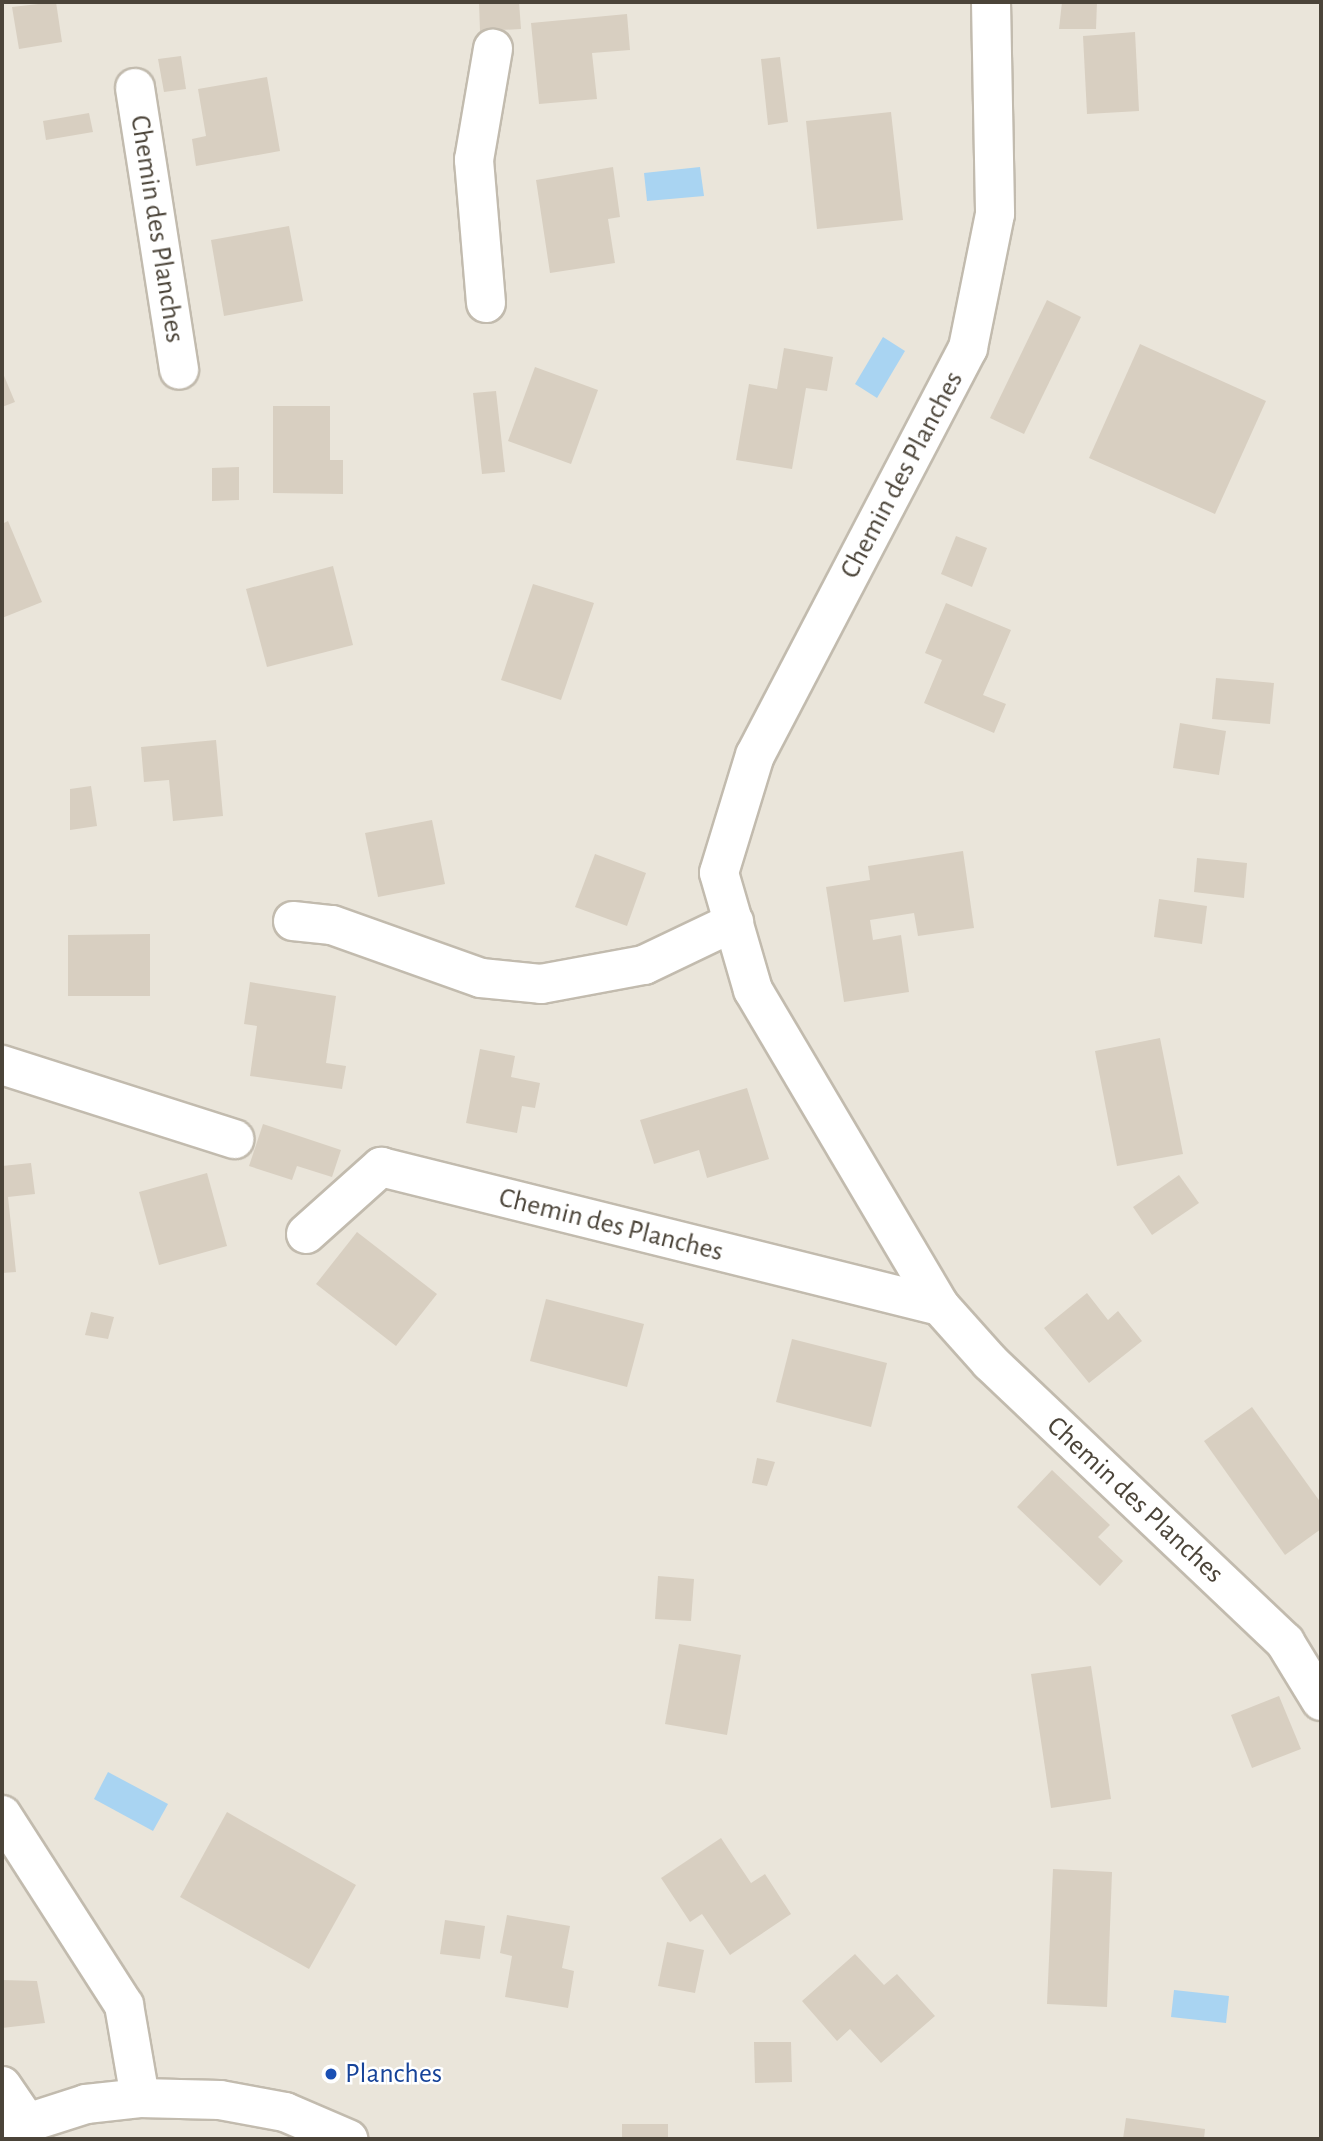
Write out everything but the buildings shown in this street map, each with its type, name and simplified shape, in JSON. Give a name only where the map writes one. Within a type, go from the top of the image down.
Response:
[{"type":"street","name":"Chemin des Planches","points":[[991,2],[995,214],[968,348],[755,755],[719,873],[753,990],[940,1306],[999,1371],[1285,1642],[1321,1701]]},
{"type":"street","points":[[486,303],[474,160],[493,49]]},
{"type":"street","name":"Chemin des Planches","points":[[135,88],[178,370]]},
{"type":"street","points":[[293,921],[332,925],[481,978],[541,984],[644,965],[734,922]]},
{"type":"street","points":[[2,1065],[234,1139]]},
{"type":"street","name":"Chemin des Planches","points":[[306,1234],[381,1167],[940,1306]]},
{"type":"street","points":[[2,1815],[124,2005],[140,2098]]},
{"type":"street","points":[[2,2086],[14,2126],[86,2104],[140,2098],[220,2100],[285,2112],[348,2139]]},
{"type":"shaded area","points":[[2,2],[1321,2],[1321,2139],[2,2139]]},
{"type":"water","points":[[700,167],[704,196],[647,201],[644,173]]},
{"type":"water","points":[[883,337],[905,351],[877,398],[855,384]]},
{"type":"water","points":[[108,1772],[168,1804],[153,1831],[94,1799]]},
{"type":"water","points":[[1174,1990],[1229,1996],[1226,2023],[1171,2017]]},
{"type":"place","name":"Planches","points":[[331,2074]]}]
